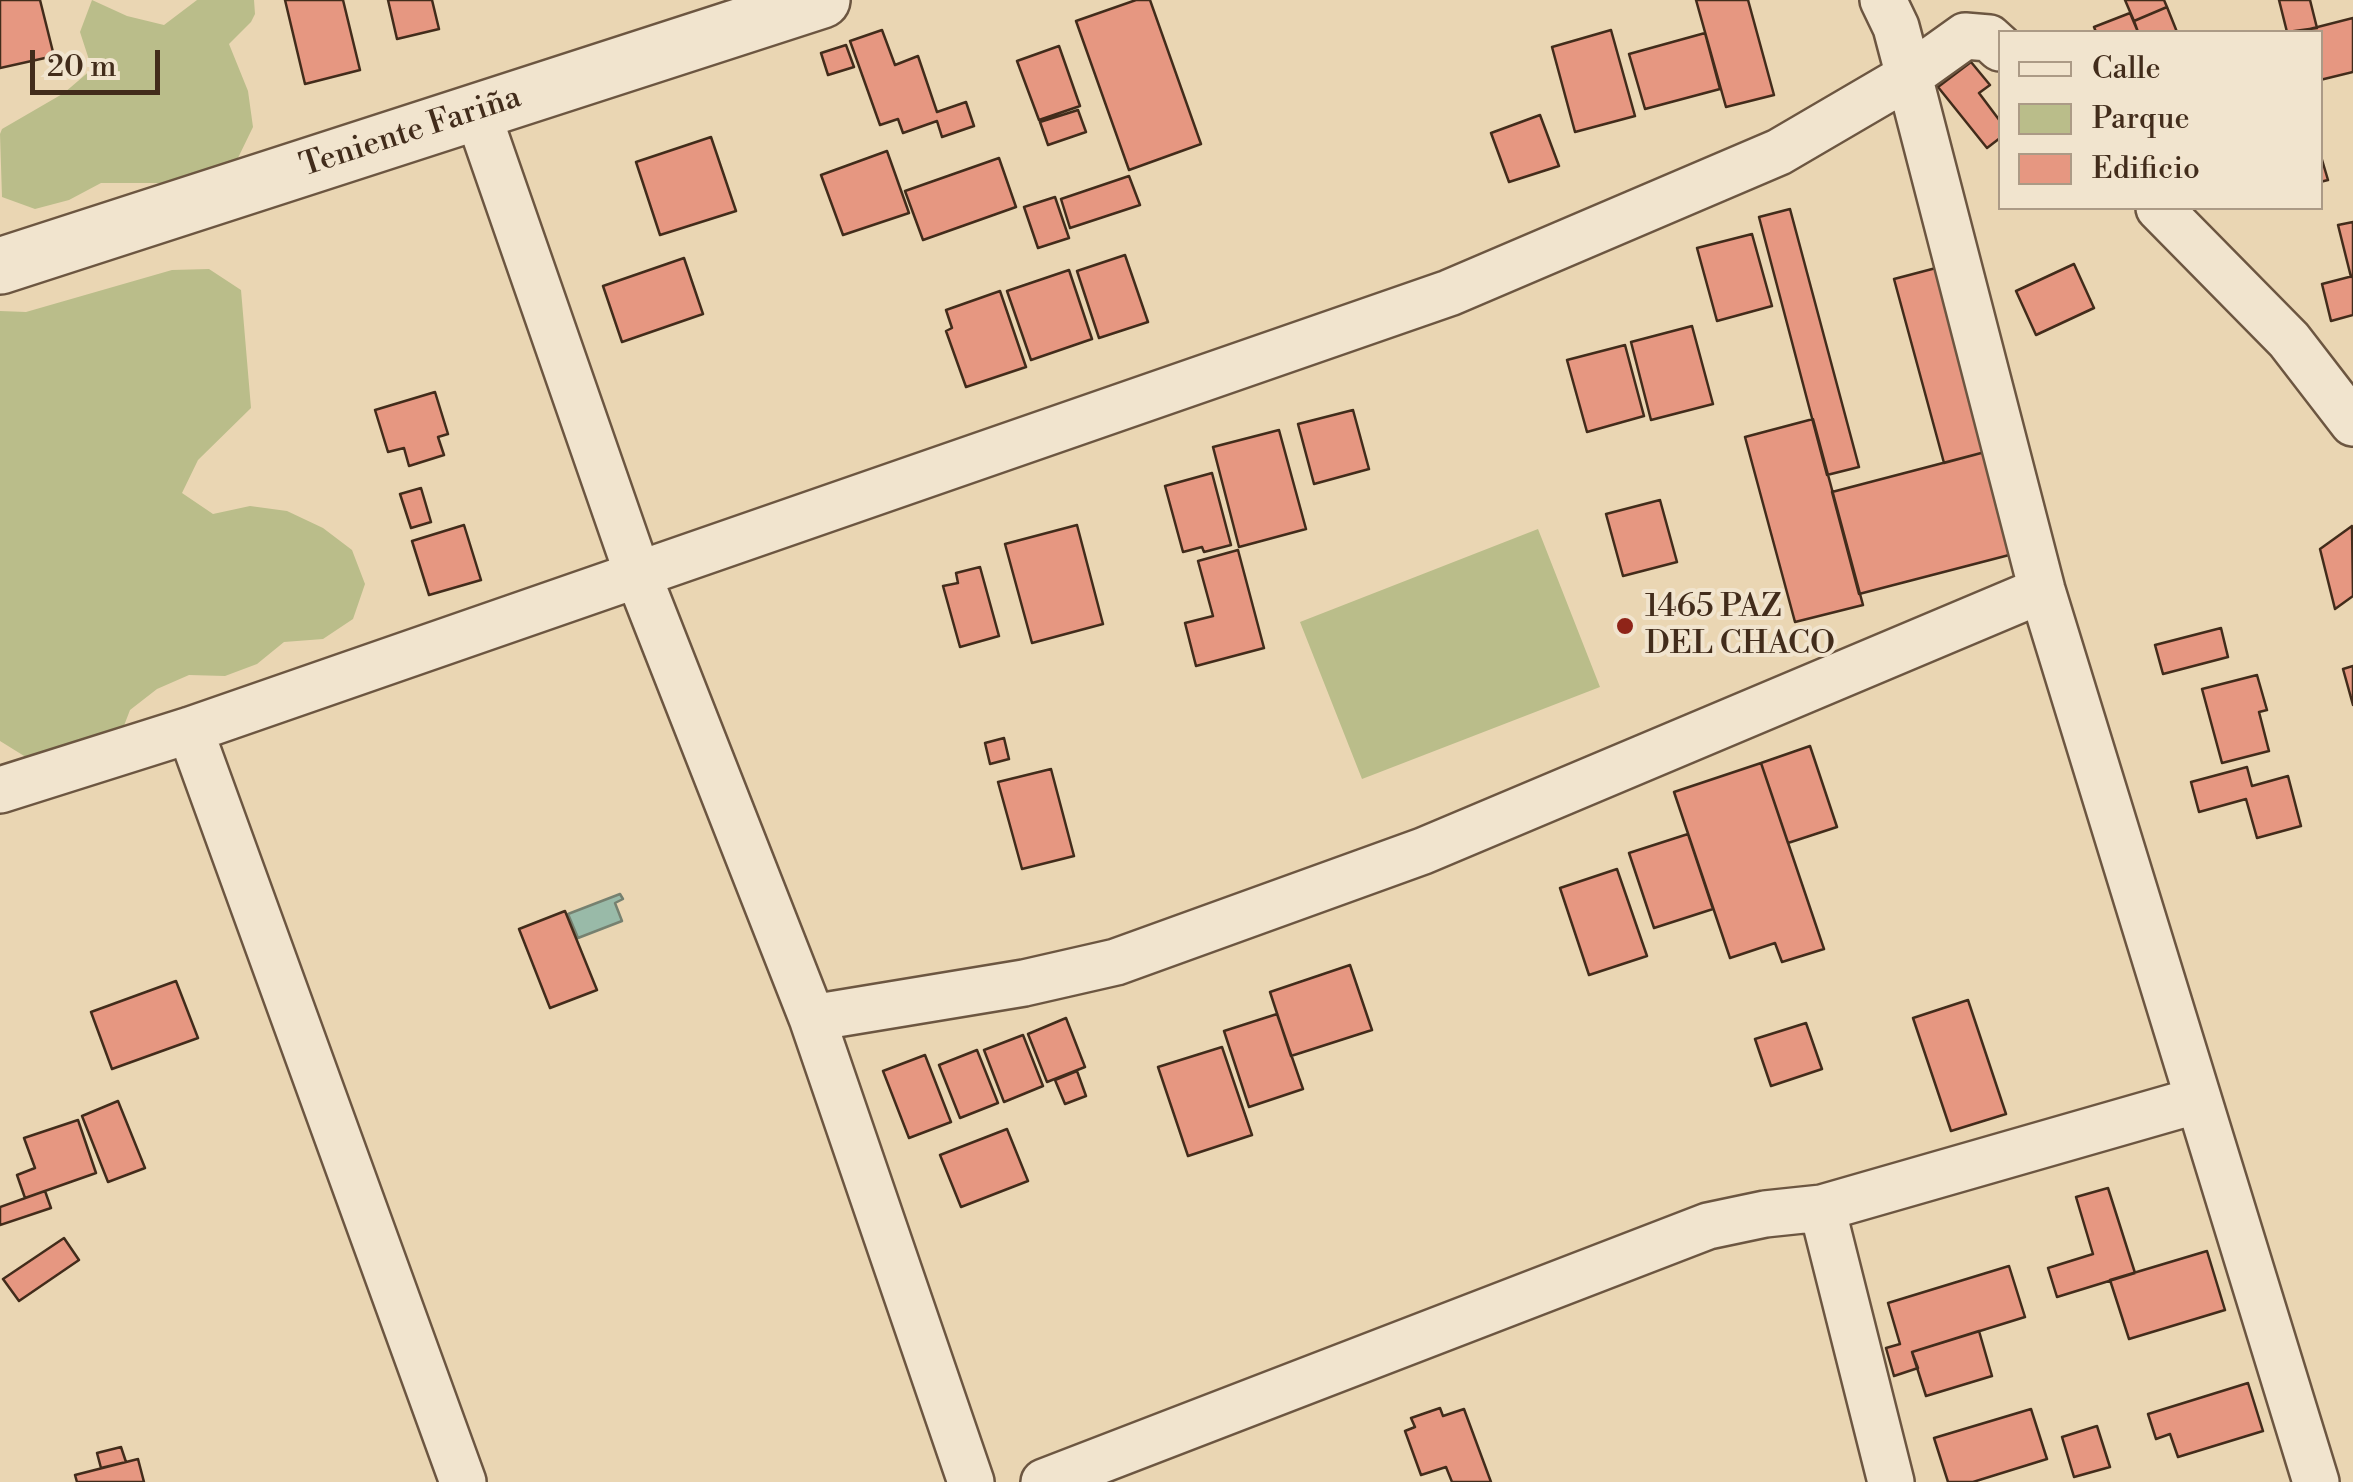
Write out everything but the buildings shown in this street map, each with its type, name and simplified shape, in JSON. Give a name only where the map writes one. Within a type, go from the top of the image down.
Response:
[{"type":"street","name":"Teniente Fariña","points":[[0,266],[822,0]]},
{"type":"street","points":[[1883,0],[1896,27],[2042,590],[2316,1482]]},
{"type":"street","points":[[0,790],[190,730],[1449,293],[1778,152],[1909,76],[1965,36],[1989,38],[1998,46]]},
{"type":"street","points":[[477,112],[638,575],[812,1018],[971,1482]]},
{"type":"street","points":[[2161,210],[2289,340],[2353,423]]},
{"type":"street","points":[[812,1018],[1024,984],[1116,962],[1423,851],[2042,590]]},
{"type":"street","points":[[190,730],[463,1482]]},
{"type":"street","points":[[1044,1482],[1708,1226],[1822,1208],[2198,1100]]},
{"type":"street","points":[[1822,1208],[1891,1482]]},
{"type":"green space","points":[[92,0],[127,16],[164,25],[197,0],[254,0],[251,22],[229,44],[248,91],[253,127],[237,160],[209,183],[101,183],[69,200],[35,209],[2,197],[2,129],[64,93],[92,69],[80,32]]},
{"type":"green space","points":[[209,269],[241,290],[251,408],[198,460],[182,493],[213,514],[250,506],[287,511],[323,528],[352,550],[365,584],[353,619],[323,639],[284,642],[257,664],[225,676],[189,675],[157,689],[130,710],[117,744],[58,777],[0,741],[0,311],[26,312],[172,270]]},
{"type":"green space","points":[[1538,529],[1600,687],[1362,779],[1300,622]]},
{"type":"shaded area","points":[[620,894],[623,899],[615,903],[622,921],[578,938],[568,914]]},
{"type":"place","name":"1465 PAZ DEL CHACO","points":[[1625,626]]}]
